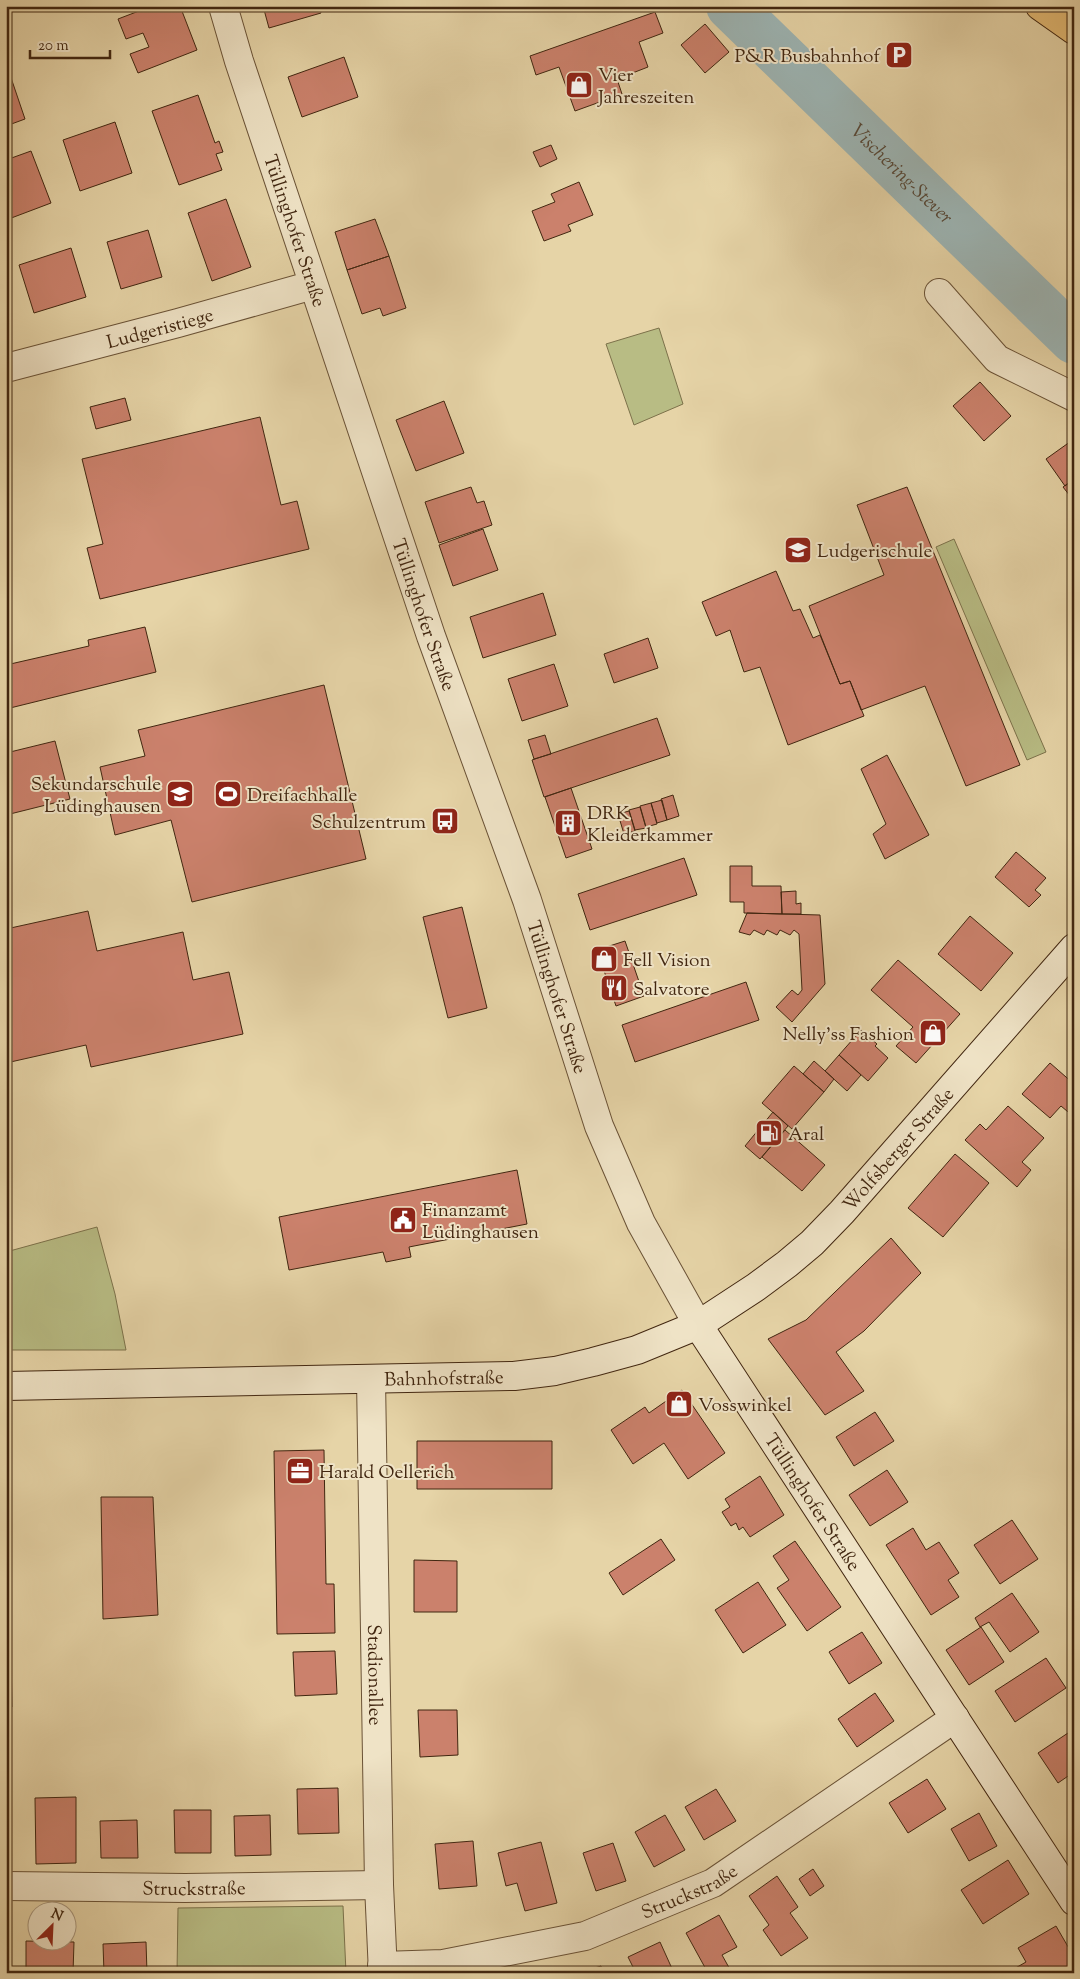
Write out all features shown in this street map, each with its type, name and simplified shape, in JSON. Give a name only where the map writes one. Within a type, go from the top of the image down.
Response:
[{"type":"main road","points":[[1040,6],[1074,30]]},
{"type":"street","name":"Tüllinghofer Straße","points":[[222,6],[431,636],[527,900],[599,1126],[641,1223],[698,1325],[1074,1901]]},
{"type":"street","name":"Ludgeristiege","points":[[6,368],[313,285]]},
{"type":"street","points":[[939,293],[997,359],[1074,397]]},
{"type":"street","name":"Wolfsberger Straße","points":[[698,1325],[756,1287],[812,1243],[842,1212],[1074,948]]},
{"type":"street","name":"Bahnhofstraße","points":[[6,1386],[182,1381],[514,1376],[556,1371],[637,1350],[698,1325]]},
{"type":"street","name":"Stadionallee","points":[[371,1379],[383,1970]]},
{"type":"street","name":"Struckstraße","points":[[383,1970],[443,1964],[585,1936],[714,1883],[955,1718]]},
{"type":"street","name":"Struckstraße","points":[[6,1886],[185,1888],[380,1885]]},
{"type":"green space","points":[[659,328],[683,404],[634,425],[606,344]]},
{"type":"green space","points":[[954,539],[1046,752],[1027,760],[936,547]]},
{"type":"green space","points":[[97,1227],[115,1294],[126,1350],[6,1350],[6,1252]]},
{"type":"green space","points":[[343,1906],[346,1973],[177,1973],[178,1908]]},
{"type":"building","points":[[152,6],[180,6],[197,50],[138,73],[130,54],[149,47],[143,33],[126,39],[118,19]]},
{"type":"building","points":[[263,6],[319,6],[321,13],[269,28]]},
{"type":"building","points":[[655,12],[663,33],[639,42],[648,67],[617,79],[622,94],[575,111],[559,67],[536,75],[530,56]]},
{"type":"building","points":[[705,24],[729,52],[705,73],[681,45]]},
{"type":"building","points":[[344,57],[358,97],[302,117],[288,77]]},
{"type":"building","points":[[6,63],[25,119],[6,126]]},
{"type":"building","points":[[198,95],[215,143],[219,141],[223,152],[216,154],[222,170],[179,185],[152,111]]},
{"type":"building","points":[[115,122],[132,173],[80,191],[63,140]]},
{"type":"building","points":[[551,145],[557,159],[540,167],[533,152]]},
{"type":"building","points":[[31,151],[51,203],[6,220],[6,160]]},
{"type":"building","points":[[579,182],[593,215],[568,225],[571,231],[544,241],[532,211],[555,202],[551,194]]},
{"type":"building","points":[[226,199],[251,267],[212,281],[188,213]]},
{"type":"building","points":[[375,219],[389,256],[347,270],[335,232]]},
{"type":"building","points":[[148,230],[162,277],[121,289],[107,242]]},
{"type":"building","points":[[71,248],[86,297],[34,313],[19,265]]},
{"type":"building","points":[[389,256],[406,308],[383,316],[380,308],[362,314],[347,270]]},
{"type":"building","points":[[980,382],[1011,416],[984,441],[953,406]]},
{"type":"building","points":[[125,398],[131,420],[96,429],[90,407]]},
{"type":"building","points":[[444,401],[464,453],[416,471],[396,420]]},
{"type":"building","points":[[260,417],[281,505],[297,501],[309,549],[100,599],[87,548],[103,544],[82,459]]},
{"type":"building","points":[[1074,439],[1074,479],[1065,486],[1046,459]]},
{"type":"building","points":[[1074,479],[1074,501],[1063,487]]},
{"type":"building","points":[[471,487],[477,503],[484,501],[492,525],[439,543],[425,502]]},
{"type":"building","points":[[907,487],[1020,765],[966,786],[925,686],[861,710],[850,681],[840,684],[809,606],[884,575],[857,505]]},
{"type":"building","points":[[483,529],[498,570],[453,586],[439,545]]},
{"type":"building","points":[[776,571],[793,611],[800,609],[813,638],[820,635],[840,684],[850,681],[864,716],[788,745],[760,667],[744,672],[730,630],[716,636],[702,602]]},
{"type":"building","points":[[543,593],[556,635],[483,658],[470,617]]},
{"type":"building","points":[[145,627],[156,672],[6,709],[6,665],[89,646],[88,640]]},
{"type":"building","points":[[648,638],[658,668],[614,683],[604,654]]},
{"type":"building","points":[[554,664],[568,706],[522,721],[508,679]]},
{"type":"building","name":"Dreifachhalle","points":[[324,685],[366,859],[192,902],[171,820],[115,835],[100,767],[145,756],[138,730]]},
{"type":"building","points":[[657,718],[670,755],[544,797],[532,760]]},
{"type":"building","points":[[545,735],[551,754],[534,759],[528,740]]},
{"type":"building","points":[[55,741],[70,799],[6,815],[6,753]]},
{"type":"building","points":[[887,755],[929,835],[885,859],[873,834],[886,824],[861,769]]},
{"type":"building","name":"DRK Kleiderkammer","points":[[571,788],[592,849],[566,858],[545,797]]},
{"type":"building","points":[[673,795],[679,816],[667,820],[661,799]]},
{"type":"building","points":[[662,800],[667,820],[657,823],[651,803]]},
{"type":"building","points":[[651,803],[657,824],[646,827],[640,806]]},
{"type":"building","points":[[640,807],[646,828],[635,830],[629,810]]},
{"type":"building","points":[[629,811],[635,831],[624,834],[618,814]]},
{"type":"building","points":[[1016,852],[1046,878],[1035,890],[1041,895],[1029,907],[995,877]]},
{"type":"building","points":[[684,858],[697,895],[590,930],[578,894]]},
{"type":"building","points":[[730,866],[752,866],[752,886],[781,886],[782,914],[744,913],[744,902],[730,902]]},
{"type":"building","points":[[796,891],[796,904],[801,903],[801,914],[782,914],[781,892]]},
{"type":"building","points":[[462,907],[487,1008],[448,1018],[423,917]]},
{"type":"building","points":[[88,911],[97,951],[183,932],[193,980],[229,972],[243,1034],[91,1067],[86,1045],[6,1063],[6,929]]},
{"type":"building","points":[[747,913],[820,915],[825,984],[792,1022],[776,1007],[792,990],[798,995],[802,990],[799,934],[794,930],[790,935],[780,930],[777,935],[767,930],[764,935],[754,930],[750,935],[739,932]]},
{"type":"building","points":[[970,916],[1013,953],[981,991],[938,954]]},
{"type":"building","points":[[625,941],[644,996],[616,1006],[597,950]]},
{"type":"building","points":[[898,960],[960,1014],[916,1063],[896,1046],[913,1027],[871,990]]},
{"type":"building","points":[[746,982],[759,1020],[635,1062],[622,1025]]},
{"type":"building","points":[[861,1030],[877,1044],[875,1046],[888,1058],[868,1081],[839,1055]]},
{"type":"building","points":[[839,1055],[861,1075],[847,1091],[825,1071]]},
{"type":"building","points":[[814,1061],[834,1079],[824,1092],[803,1074]]},
{"type":"building","points":[[1050,1063],[1074,1084],[1074,1117],[1061,1106],[1050,1118],[1022,1094]]},
{"type":"building","points":[[794,1066],[824,1092],[792,1129],[762,1103]]},
{"type":"building","points":[[1008,1106],[1044,1138],[1022,1162],[1031,1170],[1017,1187],[965,1140],[980,1124],[986,1130]]},
{"type":"building","name":"Aral","points":[[773,1112],[788,1126],[760,1159],[745,1146]]},
{"type":"building","points":[[785,1130],[825,1165],[802,1191],[762,1157]]},
{"type":"building","points":[[955,1154],[989,1183],[943,1237],[908,1208]]},
{"type":"building","name":"Finanzamt Lüdinghausen","points":[[517,1170],[527,1224],[409,1247],[411,1257],[386,1262],[383,1252],[289,1270],[279,1217]]},
{"type":"building","points":[[891,1238],[921,1273],[864,1331],[836,1352],[864,1391],[825,1415],[768,1339],[806,1320]]},
{"type":"building","points":[[682,1390],[725,1453],[688,1479],[664,1443],[633,1464],[611,1430],[645,1407],[649,1413]]},
{"type":"building","points":[[875,1412],[894,1441],[854,1466],[836,1437]]},
{"type":"building","points":[[417,1441],[552,1441],[552,1489],[417,1489]]},
{"type":"building","points":[[324,1450],[326,1584],[334,1584],[335,1633],[277,1634],[274,1451]]},
{"type":"building","points":[[887,1470],[908,1502],[870,1526],[849,1495]]},
{"type":"building","points":[[760,1476],[784,1515],[750,1537],[743,1527],[739,1530],[736,1523],[731,1526],[722,1512],[730,1507],[725,1499]]},
{"type":"building","points":[[101,1497],[153,1497],[158,1615],[103,1619]]},
{"type":"building","points":[[1012,1520],[1038,1559],[1000,1584],[974,1545]]},
{"type":"building","points":[[913,1528],[926,1550],[939,1542],[959,1573],[948,1580],[959,1597],[931,1615],[886,1545]]},
{"type":"building","points":[[661,1539],[675,1560],[623,1595],[609,1573]]},
{"type":"building","points":[[795,1541],[841,1607],[807,1631],[777,1588],[789,1580],[773,1556]]},
{"type":"building","points":[[414,1560],[457,1561],[457,1612],[414,1612]]},
{"type":"building","points":[[758,1582],[786,1625],[743,1653],[715,1610]]},
{"type":"building","points":[[1012,1593],[1039,1632],[1010,1652],[989,1622],[980,1627],[975,1618]]},
{"type":"building","points":[[981,1627],[1004,1662],[969,1685],[946,1650]]},
{"type":"building","points":[[862,1632],[882,1663],[849,1684],[829,1652]]},
{"type":"building","points":[[335,1651],[337,1694],[295,1696],[293,1652]]},
{"type":"building","points":[[1046,1658],[1066,1688],[1015,1722],[995,1691]]},
{"type":"building","points":[[6,1659],[11,1659],[12,1707],[6,1707]]},
{"type":"building","points":[[875,1693],[894,1721],[857,1747],[838,1719]]},
{"type":"building","points":[[418,1710],[457,1710],[458,1755],[420,1757]]},
{"type":"building","points":[[1071,1731],[1074,1735],[1074,1772],[1058,1783],[1038,1753]]},
{"type":"building","points":[[927,1779],[946,1809],[908,1833],[889,1803]]},
{"type":"building","points":[[338,1788],[339,1833],[298,1834],[297,1789]]},
{"type":"building","points":[[716,1789],[736,1821],[704,1840],[685,1807]]},
{"type":"building","points":[[76,1797],[76,1863],[36,1864],[35,1798]]},
{"type":"building","points":[[174,1810],[211,1810],[211,1853],[175,1853]]},
{"type":"building","points":[[979,1813],[997,1846],[969,1861],[951,1829]]},
{"type":"building","points":[[270,1815],[271,1855],[235,1856],[234,1816]]},
{"type":"building","points":[[665,1815],[685,1850],[654,1867],[635,1832]]},
{"type":"building","points":[[137,1820],[138,1858],[101,1858],[100,1821]]},
{"type":"building","points":[[473,1841],[477,1886],[439,1889],[435,1844]]},
{"type":"building","points":[[541,1842],[557,1903],[525,1911],[517,1883],[506,1886],[498,1853]]},
{"type":"building","points":[[613,1843],[626,1881],[596,1891],[583,1853]]},
{"type":"building","points":[[1008,1860],[1029,1894],[983,1924],[961,1890]]},
{"type":"building","points":[[813,1869],[824,1886],[810,1896],[799,1879]]},
{"type":"building","points":[[777,1876],[798,1907],[790,1913],[808,1938],[781,1956],[763,1930],[769,1925],[749,1896]]},
{"type":"building","points":[[719,1915],[737,1947],[722,1955],[732,1973],[708,1973],[686,1933]]},
{"type":"building","points":[[1056,1926],[1074,1957],[1074,1970],[1068,1973],[1014,1973],[1012,1970],[1026,1962],[1018,1948]]},
{"type":"building","points":[[26,1941],[28,1941],[28,1952],[74,1952],[73,1973],[26,1973]]},
{"type":"building","points":[[146,1942],[147,1973],[104,1973],[103,1944]]},
{"type":"building","points":[[660,1942],[674,1973],[636,1973],[628,1957]]},
{"type":"building","points":[[601,1966],[603,1973],[579,1973]]},
{"type":"waterway","name":"Vischering-Stever","points":[[730,6],[1074,340]]},
{"type":"place","name":"P&R Busbahnhof","points":[[899,55]]},
{"type":"place","name":"Vier Jahreszeiten","points":[[579,85]]},
{"type":"place","name":"Ludgerischule","points":[[798,550]]},
{"type":"place","name":"Sekundarschule Lüdinghausen","points":[[180,794]]},
{"type":"place","name":"Dreifachhalle","points":[[228,794]]},
{"type":"place","name":"Schulzentrum","points":[[445,821]]},
{"type":"place","name":"DRK Kleiderkammer","points":[[568,823]]},
{"type":"place","name":"Fell Vision","points":[[604,959]]},
{"type":"place","name":"Salvatore","points":[[614,988]]},
{"type":"place","name":"Nelly'ss Fashion","points":[[933,1033]]},
{"type":"place","name":"Aral","points":[[769,1133]]},
{"type":"place","name":"Finanzamt Lüdinghausen","points":[[403,1220]]},
{"type":"place","name":"Vosswinkel","points":[[679,1404]]},
{"type":"place","name":"Harald Oellerich","points":[[300,1471]]}]
